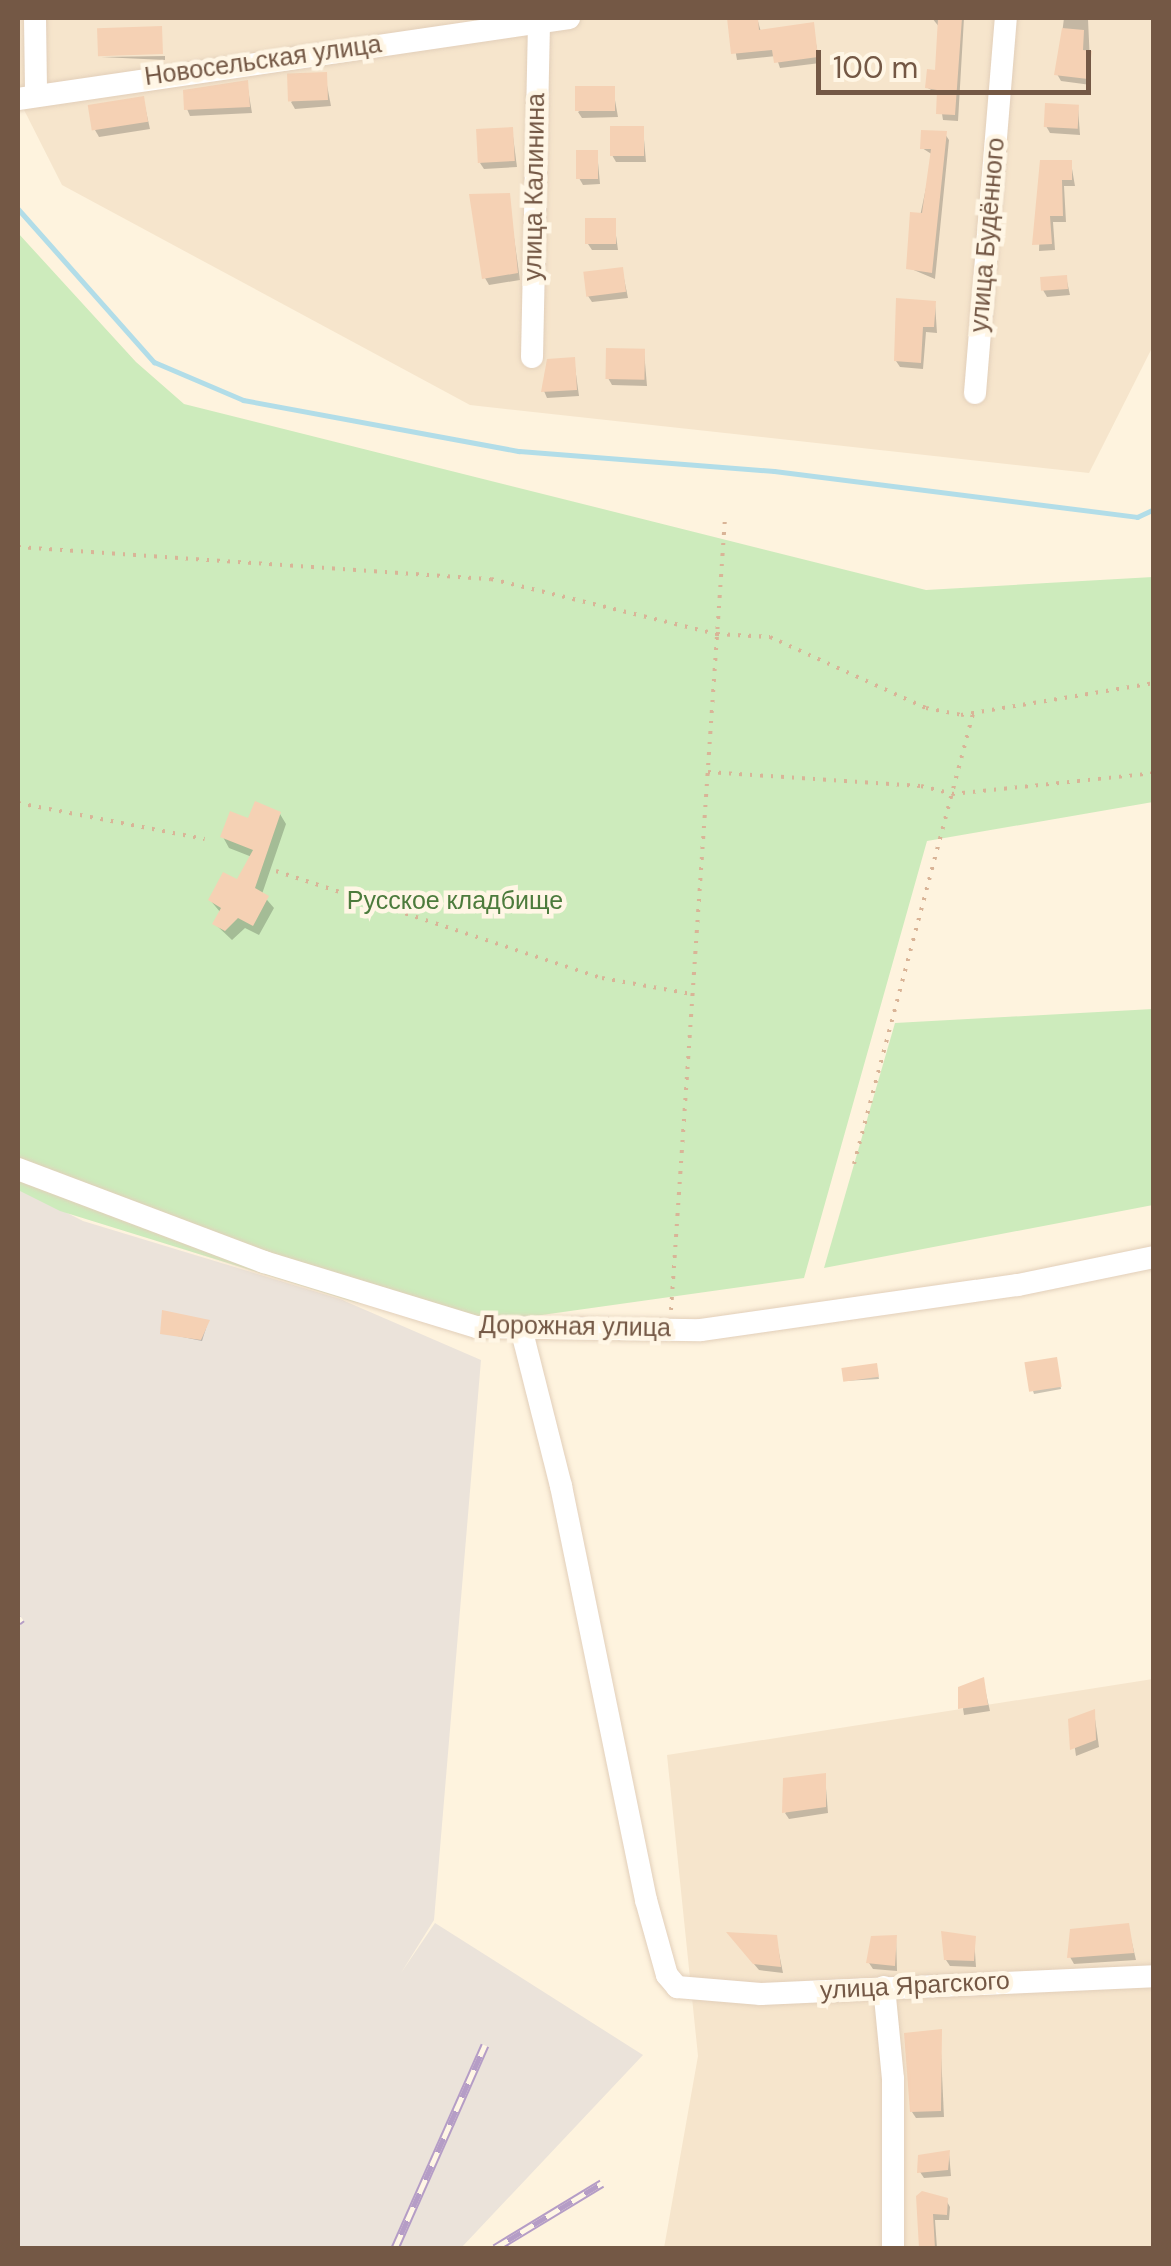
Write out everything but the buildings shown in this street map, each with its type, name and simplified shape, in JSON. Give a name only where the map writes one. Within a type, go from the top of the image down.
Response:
[{"type":"street","points":[[27,96],[35,18]]},
{"type":"street","name":"Новосельская улица","points":[[27,96],[569,18]]},
{"type":"street","name":"улица Будённого","points":[[975,393],[1006,18]]},
{"type":"street","name":"улица Калинина","points":[[532,358],[539,20]]},
{"type":"street","name":"Дорожная улица","points":[[18,1169],[264,1262],[477,1327],[669,1330],[1018,1285],[1154,1257]]},
{"type":"street","name":"улица Ярагского","points":[[521,1328],[561,1486],[646,1900],[666,1975],[677,1987],[760,1994],[1154,1976]]},
{"type":"street","points":[[884,1987],[893,2079],[893,2248]]},
{"type":"path","points":[[669,1330],[725,517]]},
{"type":"path","points":[[18,548],[491,580],[717,634],[770,637],[926,708],[973,713],[1154,684]]},
{"type":"path","points":[[854,1164],[973,713]]},
{"type":"path","points":[[708,772],[921,786],[952,794],[1154,773]]},
{"type":"path","points":[[18,803],[204,839]]},
{"type":"path","points":[[276,871],[602,978],[692,994]]},
{"type":"shaded area","points":[[18,18],[1153,18],[1153,346],[1089,473],[470,405],[62,185],[18,98]]},
{"type":"shaded area","points":[[18,1188],[83,1221],[340,1299],[481,1360],[434,1920],[401,1973],[435,1923],[643,2055],[461,2248],[18,2248]]},
{"type":"shaded area","points":[[1153,1679],[1153,2248],[664,2248],[698,2056],[667,1755]]},
{"type":"green space","name":"Русское кладбище","points":[[18,233],[136,362],[184,404],[926,590],[1153,577],[1153,802],[927,841],[804,1278],[477,1324],[354,1302],[60,1211],[18,1190]]},
{"type":"green space","points":[[1153,1009],[1153,1205],[824,1268],[895,1023]]},
{"type":"waterway","points":[[18,209],[154,362],[243,400],[519,451],[774,471],[1137,517],[1154,509]]},
{"type":"railway","points":[[18,1621],[22,1618]]},
{"type":"railway","points":[[395,2248],[485,2045]]},
{"type":"railway","points":[[495,2248],[602,2183]]}]
